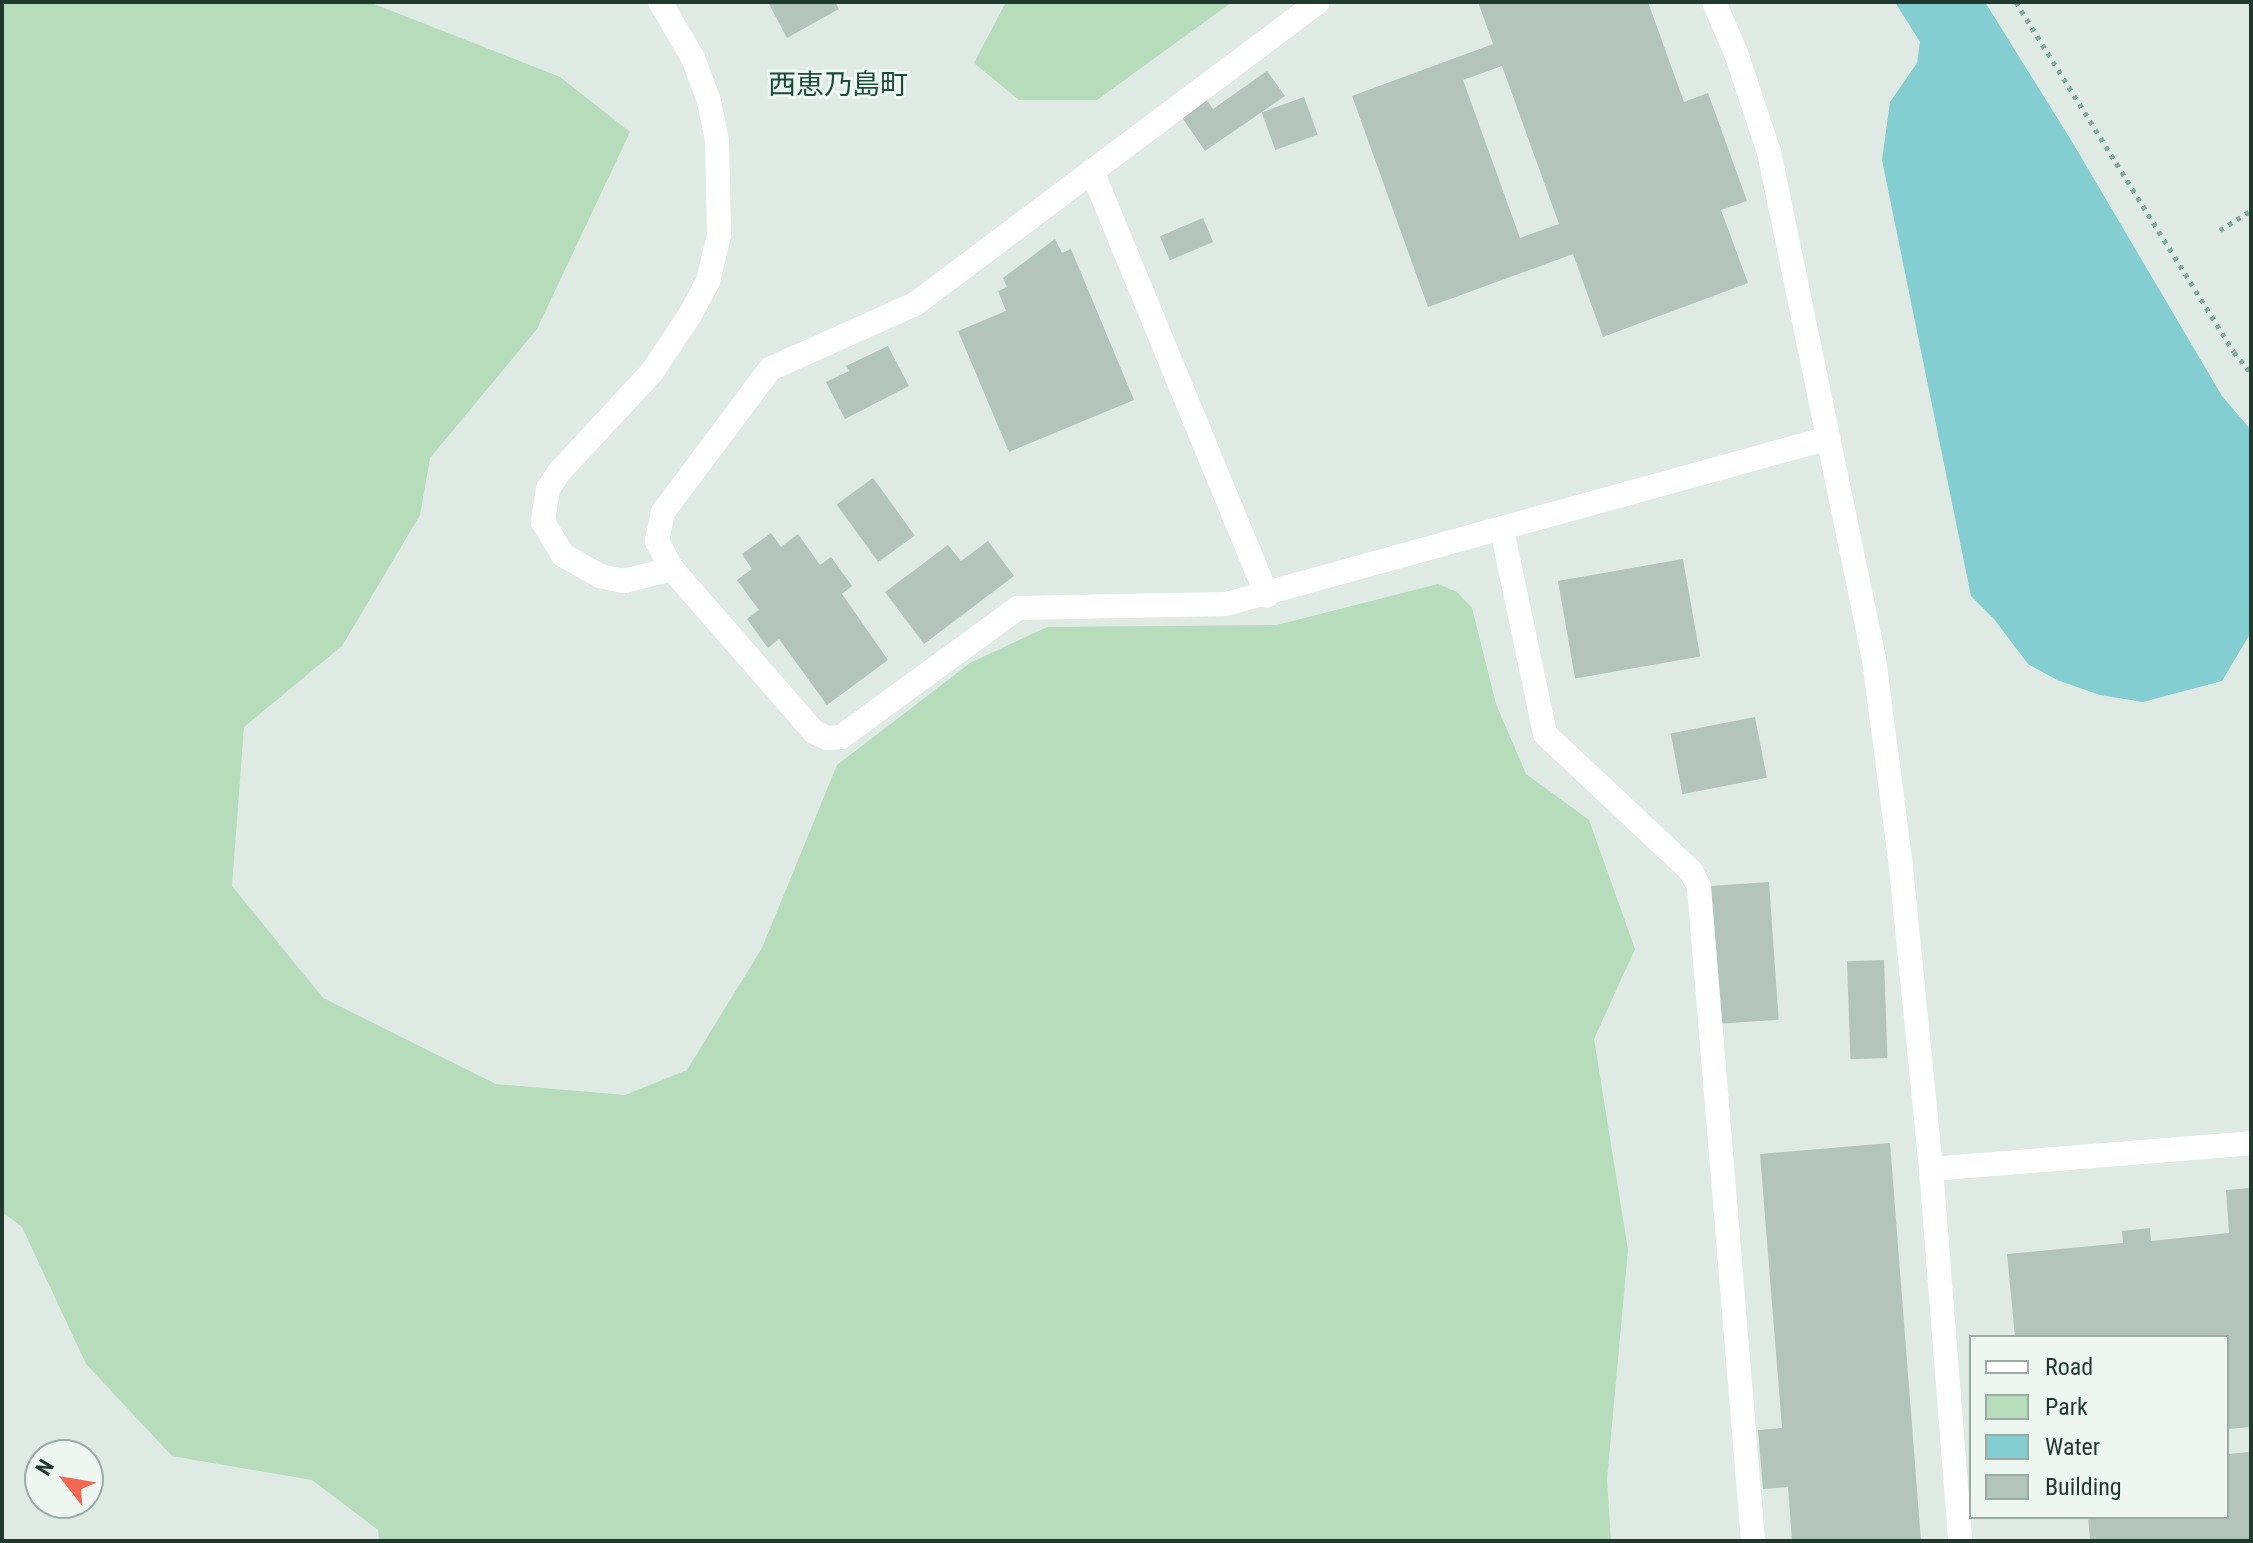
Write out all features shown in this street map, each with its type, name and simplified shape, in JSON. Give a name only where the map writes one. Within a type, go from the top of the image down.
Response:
[{"type":"street","points":[[660,2],[693,58],[709,101],[717,141],[717,245],[708,281],[690,315],[652,372],[559,472],[548,489],[543,522],[563,555],[600,576],[624,581],[672,569]]},
{"type":"street","points":[[1318,2],[915,304],[770,369],[663,512],[657,541],[672,569],[800,720],[827,738],[841,737],[1018,608],[1226,604],[1829,438]]},
{"type":"street","points":[[1714,2],[1736,53],[1769,152],[1876,674],[1900,858],[1931,1169],[1960,1541]]},
{"type":"street","points":[[1092,171],[1267,595]]},
{"type":"street","points":[[1502,530],[1545,734],[1691,871],[1699,887],[1753,1541]]},
{"type":"street","points":[[1931,1169],[2251,1143]]},
{"type":"path","points":[[2016,2],[2234,352],[2251,373]]},
{"type":"path","points":[[2220,230],[2251,211]]},
{"type":"green space","points":[[2,2],[369,2],[560,77],[630,132],[537,329],[430,458],[420,515],[342,646],[244,727],[232,886],[323,998],[496,1084],[625,1095],[687,1070],[762,948],[837,765],[970,663],[1047,627],[1277,625],[1438,584],[1457,592],[1472,608],[1496,704],[1526,774],[1589,820],[1635,949],[1594,1039],[1628,1250],[1607,1479],[1611,1541],[379,1541],[378,1530],[312,1480],[172,1456],[86,1364],[22,1227],[2,1212]]},
{"type":"green space","points":[[1006,2],[1232,2],[1097,100],[1019,100],[974,63]]},
{"type":"water","points":[[1895,2],[1985,2],[2071,140],[2222,396],[2251,430],[2250,634],[2222,681],[2143,702],[2100,695],[2057,680],[2028,664],[1994,619],[1971,596],[1882,160],[1890,102],[1917,63],[1920,42]]},
{"type":"building","points":[[768,2],[835,2],[839,9],[787,38]]},
{"type":"building","points":[[1478,2],[1648,2],[1684,102],[1708,93],[1747,201],[1721,210],[1748,283],[1603,337],[1573,254],[1428,307],[1352,96],[1493,44]],"holes":[[[1502,66],[1559,224],[1520,238],[1463,80]]]},
{"type":"building","points":[[1267,71],[1285,96],[1205,151],[1181,116],[1206,99],[1213,109]]},
{"type":"building","points":[[1304,97],[1318,135],[1275,150],[1262,112]]},
{"type":"building","points":[[1203,218],[1213,242],[1170,260],[1160,236]]},
{"type":"building","points":[[1055,239],[1062,253],[1071,249],[1134,400],[1009,452],[958,331],[1006,311],[998,291],[1007,287],[1003,278]]},
{"type":"building","points":[[888,346],[909,386],[845,419],[826,382],[849,371],[846,366]]},
{"type":"building","points":[[873,478],[915,535],[878,562],[837,504]]},
{"type":"building","points":[[771,533],[781,547],[798,534],[820,565],[831,557],[852,586],[842,594],[888,660],[827,705],[779,639],[768,648],[747,619],[759,610],[737,580],[752,569],[742,554]]},
{"type":"building","points":[[988,541],[1014,576],[924,644],[885,592],[948,545],[961,561]]},
{"type":"building","points":[[1683,559],[1700,656],[1575,679],[1558,581]]},
{"type":"building","points":[[1755,717],[1767,778],[1682,794],[1671,733]]},
{"type":"building","points":[[1769,882],[1779,1020],[1720,1024],[1710,886]]},
{"type":"building","points":[[1884,960],[1887,1058],[1850,1059],[1847,961]]},
{"type":"building","points":[[1890,1143],[1921,1541],[1792,1541],[1788,1487],[1763,1489],[1758,1430],[1782,1428],[1760,1154]]},
{"type":"building","points":[[2251,1188],[2251,1427],[2229,1429],[2229,1335],[2015,1335],[2007,1254],[2123,1243],[2122,1231],[2150,1228],[2151,1241],[2229,1233],[2226,1190]]},
{"type":"building","points":[[2251,1452],[2251,1541],[2090,1541],[2088,1519],[2229,1519],[2229,1454]]},
{"type":"district","name":"西恵乃島町","points":[[838,85]]}]
